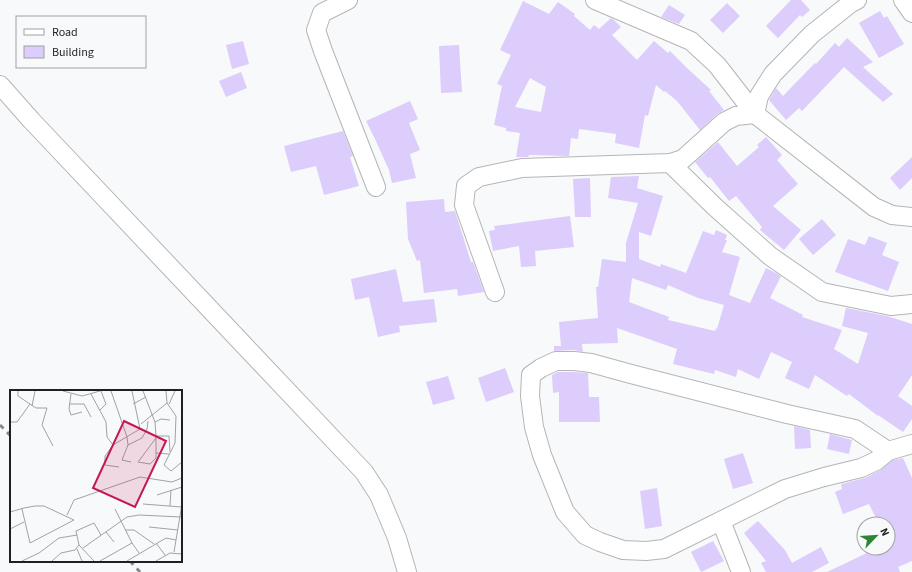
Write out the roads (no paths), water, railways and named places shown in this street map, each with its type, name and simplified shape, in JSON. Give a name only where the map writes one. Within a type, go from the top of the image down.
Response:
[{"type":"street","points":[[348,0],[322,13],[316,30],[322,51],[376,187]]},
{"type":"street","points":[[591,0],[595,0],[691,41],[717,65],[755,114],[874,207],[892,215],[912,217]]},
{"type":"street","points":[[755,114],[759,96],[773,74],[812,34],[851,3],[857,0]]},
{"type":"street","points":[[903,0],[912,13]]},
{"type":"street","points":[[0,85],[42,132],[364,472],[379,495],[397,538],[407,572]]},
{"type":"street","points":[[495,292],[464,206],[466,186],[480,177],[522,168],[670,164],[682,159],[724,122],[736,116],[755,114]]},
{"type":"street","points":[[670,164],[770,256],[822,292],[891,306],[912,304]]},
{"type":"street","points":[[888,451],[855,429],[787,414],[591,363],[574,360],[556,361],[541,368],[531,375],[530,396],[534,427],[542,454],[565,512],[585,535],[623,550],[646,551],[664,548],[784,489],[861,468],[876,461],[888,451],[912,444]]},
{"type":"street","points":[[721,521],[741,572]]},
{"type":"railway","points":[[0,425],[10,435]]},
{"type":"railway","points":[[131,562],[140,572]]}]
